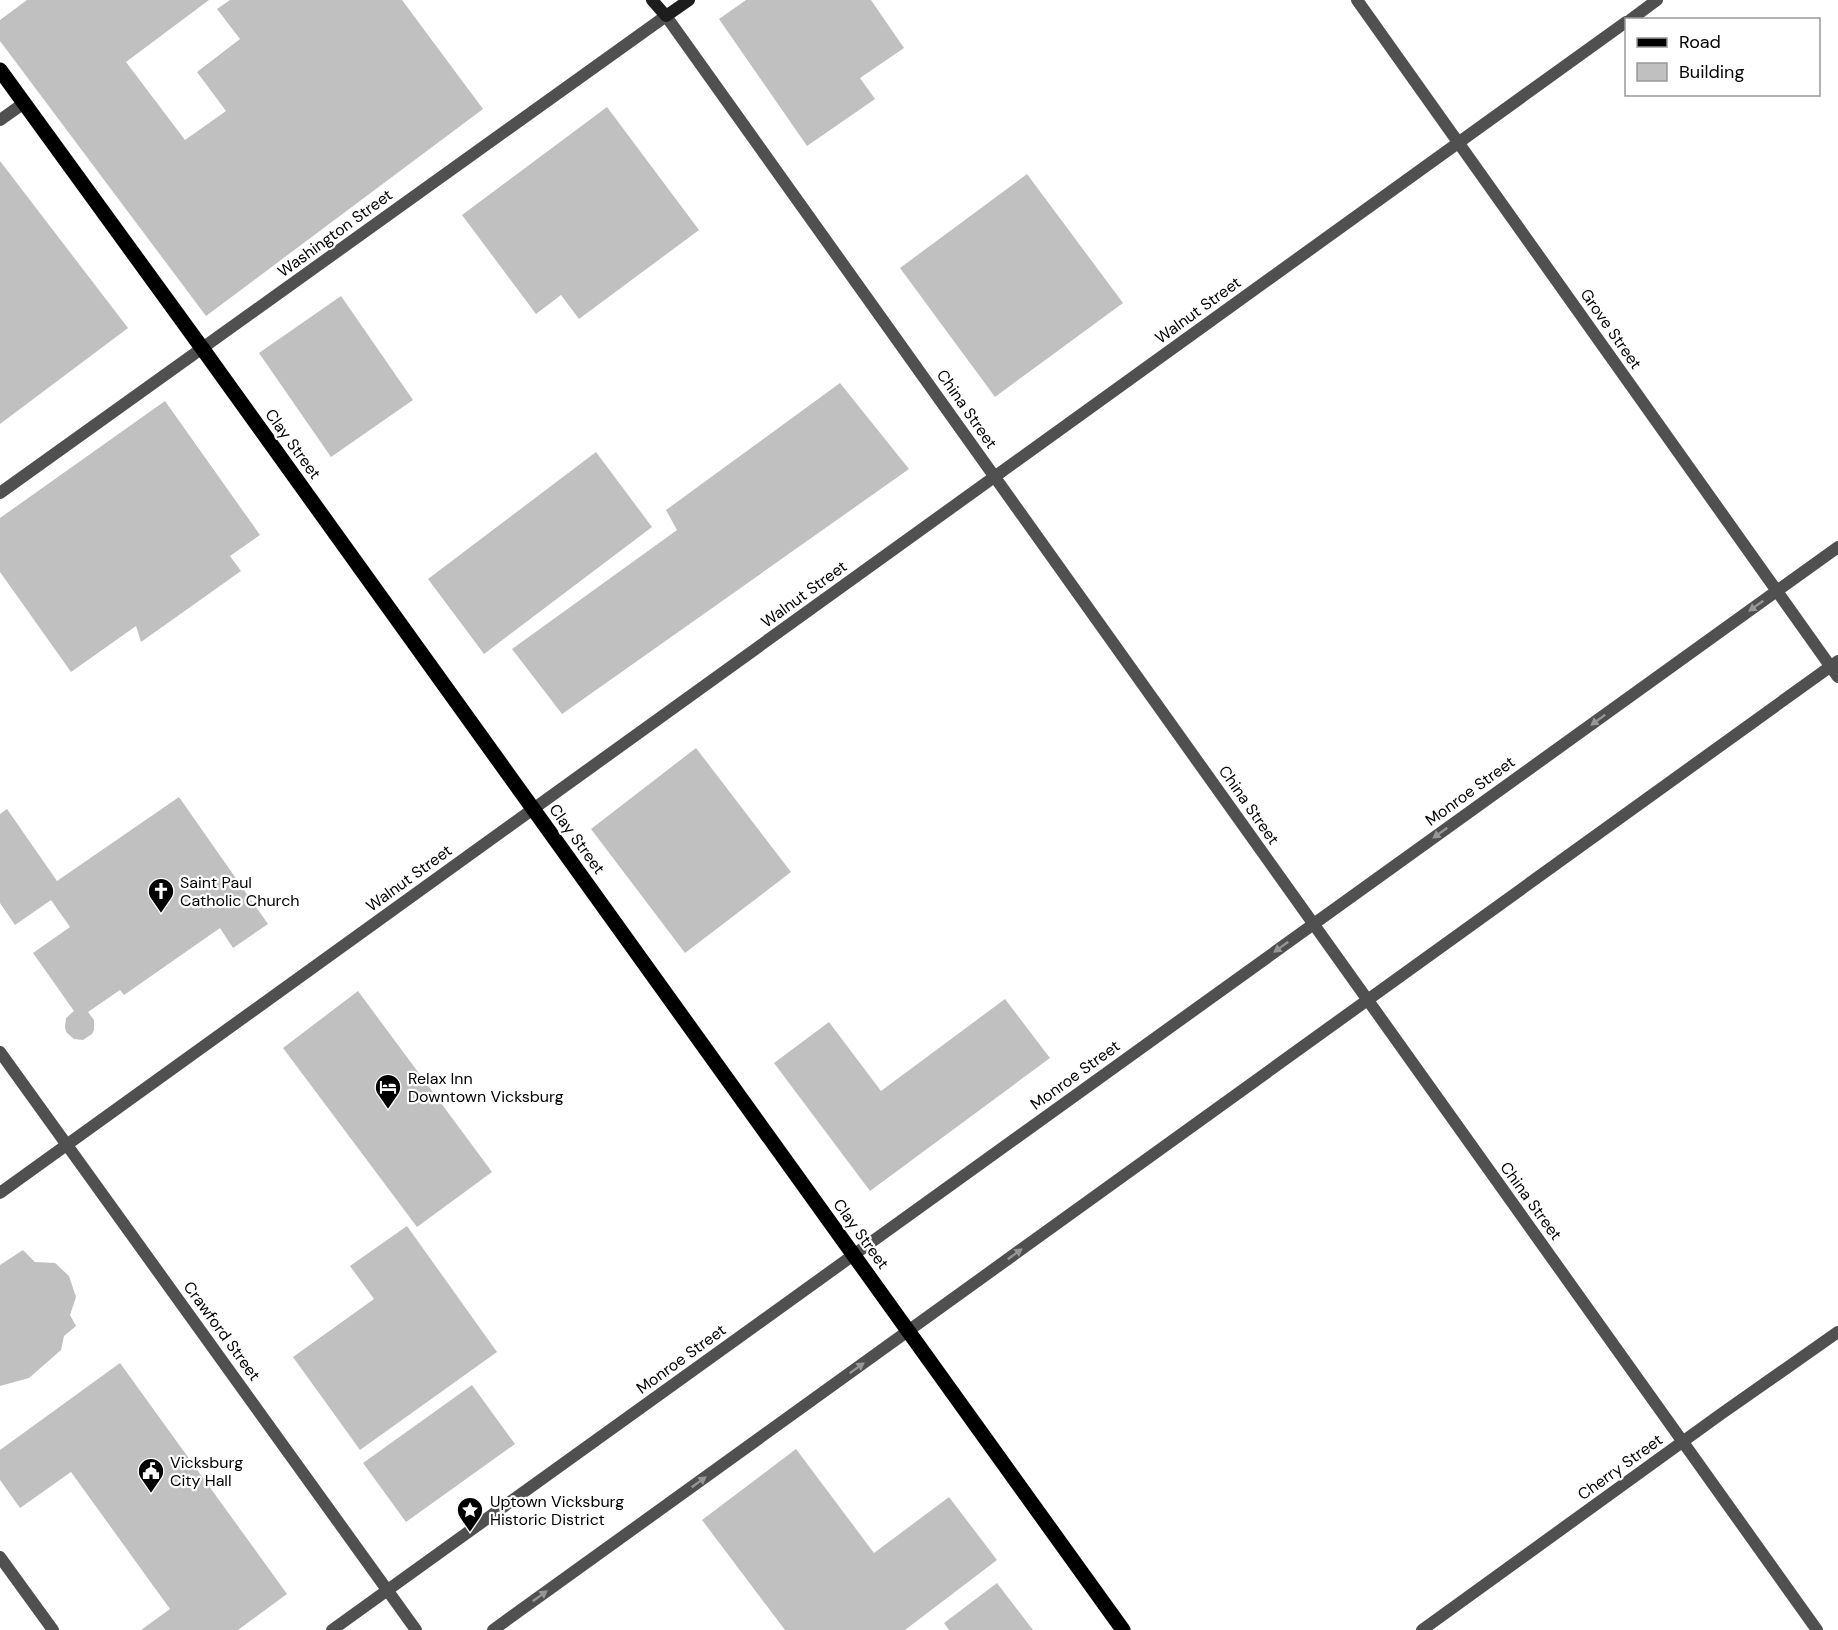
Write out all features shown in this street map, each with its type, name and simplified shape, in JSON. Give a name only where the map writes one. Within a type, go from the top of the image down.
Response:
[{"type":"main road","name":"China Street","points":[[652,0],[666,16]]},
{"type":"main road","name":"Washington Street","points":[[666,16],[688,0]]},
{"type":"main road","name":"Clay Street","points":[[0,70],[1123,1630]]},
{"type":"street","name":"Grove Street","points":[[1357,0],[1777,591],[1834,664],[1838,677]]},
{"type":"street","name":"Walnut Street","points":[[1632,18],[1657,0]]},
{"type":"street","name":"Washington Street","points":[[0,493],[666,16]]},
{"type":"street","name":"China Street","points":[[666,16],[1817,1630]]},
{"type":"street","name":"Walnut Street","points":[[0,1192],[1625,23]]},
{"type":"street","points":[[0,120],[24,103]]},
{"type":"street","name":"Monroe Street","points":[[332,1630],[1838,547]]},
{"type":"street","points":[[493,1630],[1834,664]]},
{"type":"street","name":"Crawford Street","points":[[0,1052],[416,1630]]},
{"type":"street","name":"Cherry Street","points":[[1422,1630],[1838,1332]]},
{"type":"street","points":[[0,1557],[48,1628]]},
{"type":"building","points":[[27,0],[209,0],[126,62],[185,140],[226,111],[197,72],[240,39],[217,9],[230,0],[402,0],[483,109],[206,316],[0,41],[0,20]]},
{"type":"building","points":[[746,0],[871,0],[904,48],[860,78],[875,99],[807,146],[719,19]]},
{"type":"building","points":[[607,107],[699,230],[579,319],[561,295],[536,314],[462,215]]},
{"type":"building","points":[[0,161],[128,328],[0,424]]},
{"type":"building","points":[[1027,174],[1123,303],[995,397],[900,268]]},
{"type":"building","points":[[341,296],[413,400],[331,457],[259,353]]},
{"type":"building","points":[[840,383],[909,469],[562,714],[512,649],[677,530],[666,510]]},
{"type":"building","points":[[165,401],[260,535],[230,556],[241,571],[141,642],[136,626],[71,672],[0,572],[0,518]]},
{"type":"building","points":[[596,452],[652,527],[484,654],[428,579]]},
{"type":"building","points":[[696,748],[791,872],[685,953],[591,829]]},
{"type":"building","name":"Saint Paul Catholic Church","points":[[179,797],[268,924],[233,948],[220,928],[124,995],[120,990],[88,1012],[94,1020],[92,1034],[83,1040],[74,1039],[66,1032],[65,1027],[66,1018],[74,1011],[33,953],[70,927],[51,900],[15,925],[0,903],[0,814],[7,809],[57,881]]},
{"type":"building","name":"Relax Inn Downtown Vicksburg","points":[[358,991],[492,1172],[417,1227],[283,1048]]},
{"type":"building","points":[[1005,999],[1050,1058],[870,1191],[774,1063],[829,1022],[881,1091]]},
{"type":"building","points":[[407,1226],[497,1352],[360,1450],[293,1357],[374,1299],[350,1266]]},
{"type":"building","points":[[23,1250],[35,1262],[55,1263],[69,1276],[76,1297],[70,1315],[76,1326],[64,1336],[61,1350],[29,1378],[0,1386],[0,1265]]},
{"type":"building","name":"Vicksburg City Hall","points":[[120,1363],[287,1594],[238,1630],[141,1630],[170,1609],[71,1472],[20,1508],[0,1480],[0,1450]]},
{"type":"building","points":[[472,1385],[515,1444],[406,1522],[363,1463]]},
{"type":"building","points":[[796,1449],[874,1553],[949,1497],[997,1560],[905,1630],[785,1630],[702,1520]]},
{"type":"building","points":[[997,1583],[1033,1630],[949,1630],[944,1623]]},
{"type":"place","name":"Saint Paul Catholic Church","points":[[161,914]]},
{"type":"place","name":"Relax Inn Downtown Vicksburg","points":[[388,1110]]},
{"type":"place","name":"Vicksburg City Hall","points":[[151,1494]]},
{"type":"place","name":"Uptown Vicksburg Historic District","points":[[470,1533]]}]
